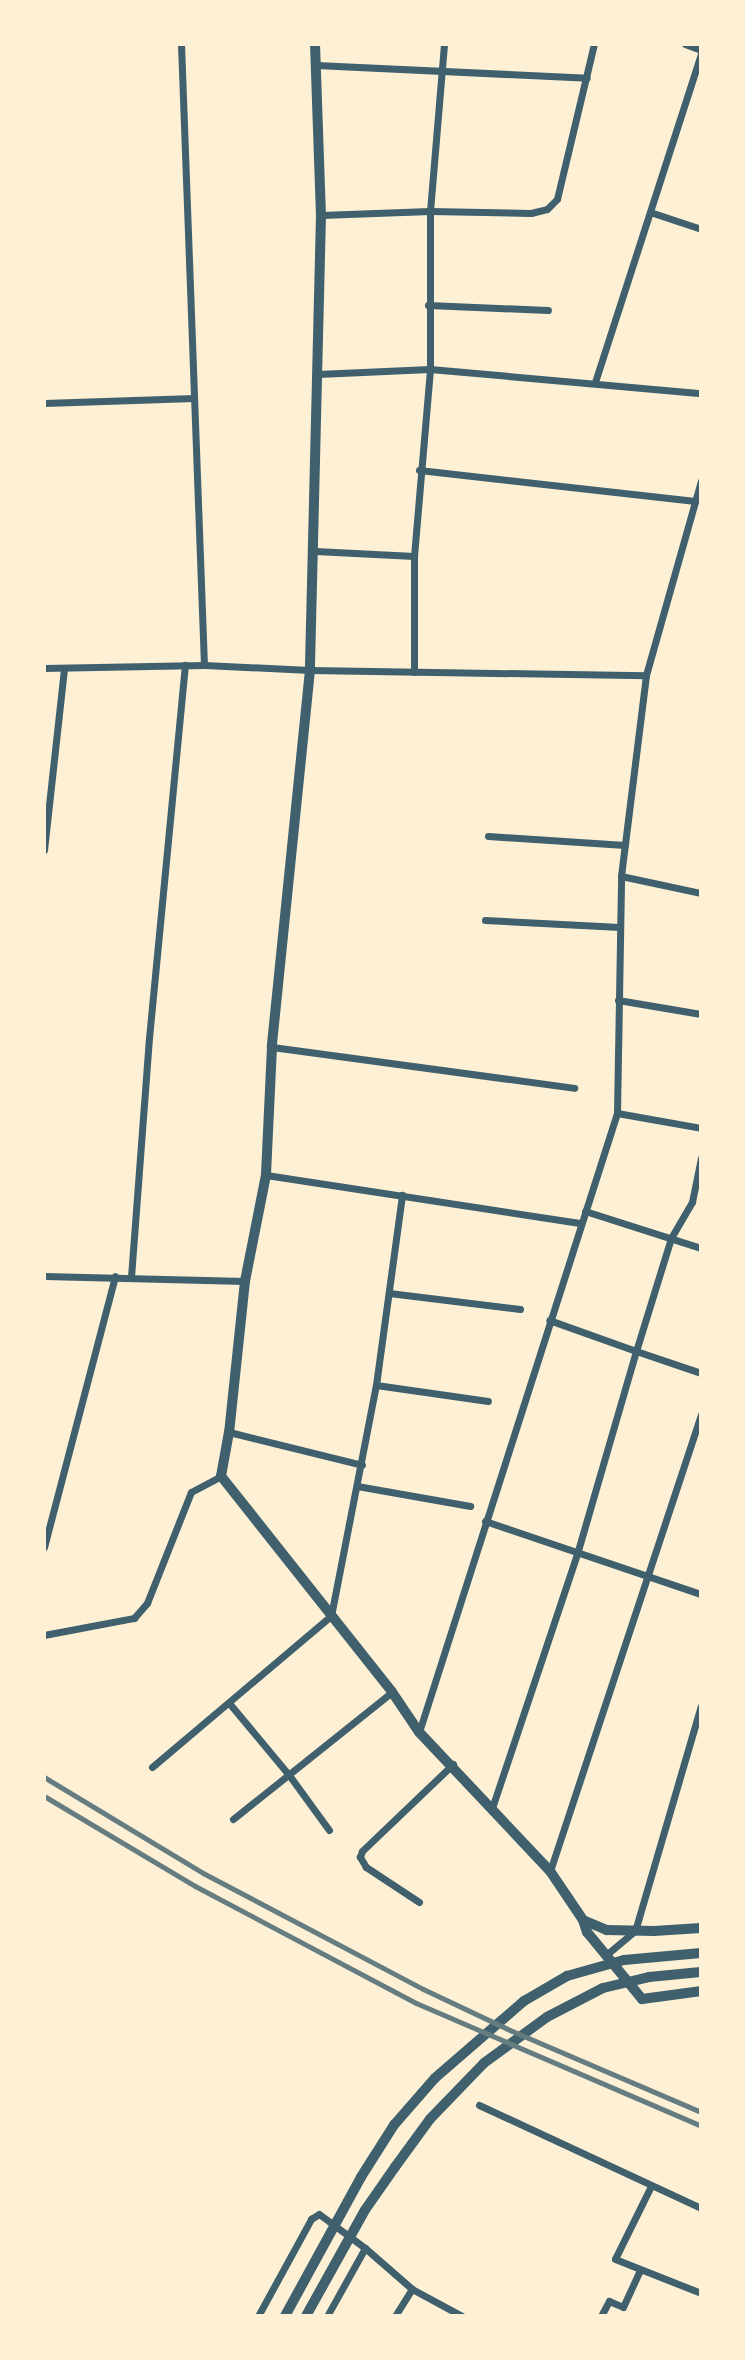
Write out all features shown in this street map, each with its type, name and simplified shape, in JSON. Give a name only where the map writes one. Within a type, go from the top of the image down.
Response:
[{"type":"street","points":[[181,44],[204,665]]},
{"type":"street","points":[[315,44],[321,215],[315,551],[310,670],[271,1048],[266,1175],[245,1281],[229,1432],[221,1476],[392,1692],[419,1732],[453,1764],[550,1871],[583,1920],[587,1932],[642,1999],[701,1991]]},
{"type":"street","points":[[414,672],[414,556],[419,470],[430,369],[430,211],[443,44]]},
{"type":"street","points":[[321,215],[430,211],[531,213],[547,209],[557,199],[594,44]]},
{"type":"street","points":[[595,382],[701,52],[685,44]]},
{"type":"street","points":[[316,65],[587,78]]},
{"type":"street","points":[[650,212],[701,229]]},
{"type":"street","points":[[428,305],[548,310]]},
{"type":"street","points":[[318,374],[430,369],[701,393]]},
{"type":"street","points":[[44,403],[194,398]]},
{"type":"street","points":[[419,470],[695,501]]},
{"type":"street","points":[[419,1732],[617,1113],[621,876],[646,675],[701,481]]},
{"type":"street","points":[[315,551],[414,556]]},
{"type":"street","points":[[44,668],[64,670],[204,665],[310,670],[646,675]]},
{"type":"street","points":[[131,1277],[149,1038],[185,666]]},
{"type":"street","points":[[44,846],[64,670]]},
{"type":"street","points":[[488,836],[625,845]]},
{"type":"street","points":[[621,876],[701,893]]},
{"type":"street","points":[[485,920],[620,927]]},
{"type":"street","points":[[618,1000],[701,1014]]},
{"type":"street","points":[[271,1048],[574,1088]]},
{"type":"street","points":[[617,1113],[701,1128]]},
{"type":"street","points":[[492,1808],[577,1554],[671,1238],[692,1202],[701,1158]]},
{"type":"street","points":[[266,1175],[581,1223]]},
{"type":"street","points":[[152,1767],[331,1616],[376,1385],[402,1195]]},
{"type":"street","points":[[584,1210],[701,1248]]},
{"type":"street","points":[[44,1276],[245,1281]]},
{"type":"street","points":[[44,1547],[115,1276]]},
{"type":"street","points":[[389,1293],[520,1309]]},
{"type":"street","points":[[549,1320],[701,1373]]},
{"type":"street","points":[[376,1385],[488,1401]]},
{"type":"street","points":[[550,1871],[701,1414]]},
{"type":"street","points":[[229,1432],[362,1465]]},
{"type":"street","points":[[44,1635],[134,1618],[147,1603],[191,1492],[221,1476]]},
{"type":"street","points":[[357,1486],[470,1506]]},
{"type":"street","points":[[485,1521],[646,1578],[701,1594]]},
{"type":"street","points":[[233,1819],[392,1692]]},
{"type":"street","points":[[229,1703],[289,1775],[329,1830]]},
{"type":"street","points":[[606,1955],[635,1931],[701,1706]]},
{"type":"street","points":[[419,1902],[366,1867],[360,1857],[362,1851],[453,1764]]},
{"type":"street","points":[[583,1920],[607,1930],[701,1928]]},
{"type":"street","points":[[285,2316],[360,2177],[394,2125],[435,2078],[524,2001],[567,1976],[612,1963],[701,1953]]},
{"type":"street","points":[[306,2316],[365,2210],[395,2167],[430,2119],[484,2063],[547,2017],[603,1988],[649,1977],[701,1972]]},
{"type":"street","points":[[479,2105],[701,2208]]},
{"type":"street","points":[[651,2186],[615,2259],[701,2293]]},
{"type":"street","points":[[258,2316],[311,2219],[319,2214],[365,2248],[412,2289],[462,2316]]},
{"type":"street","points":[[327,2316],[365,2248]]},
{"type":"street","points":[[601,2316],[609,2301],[623,2307],[640,2270]]},
{"type":"street","points":[[395,2316],[412,2289]]},
{"type":"railway","points":[[44,1777],[203,1873],[423,1989],[512,2031],[701,2112]]},
{"type":"railway","points":[[44,1796],[195,1886],[416,2003],[701,2126]]}]
